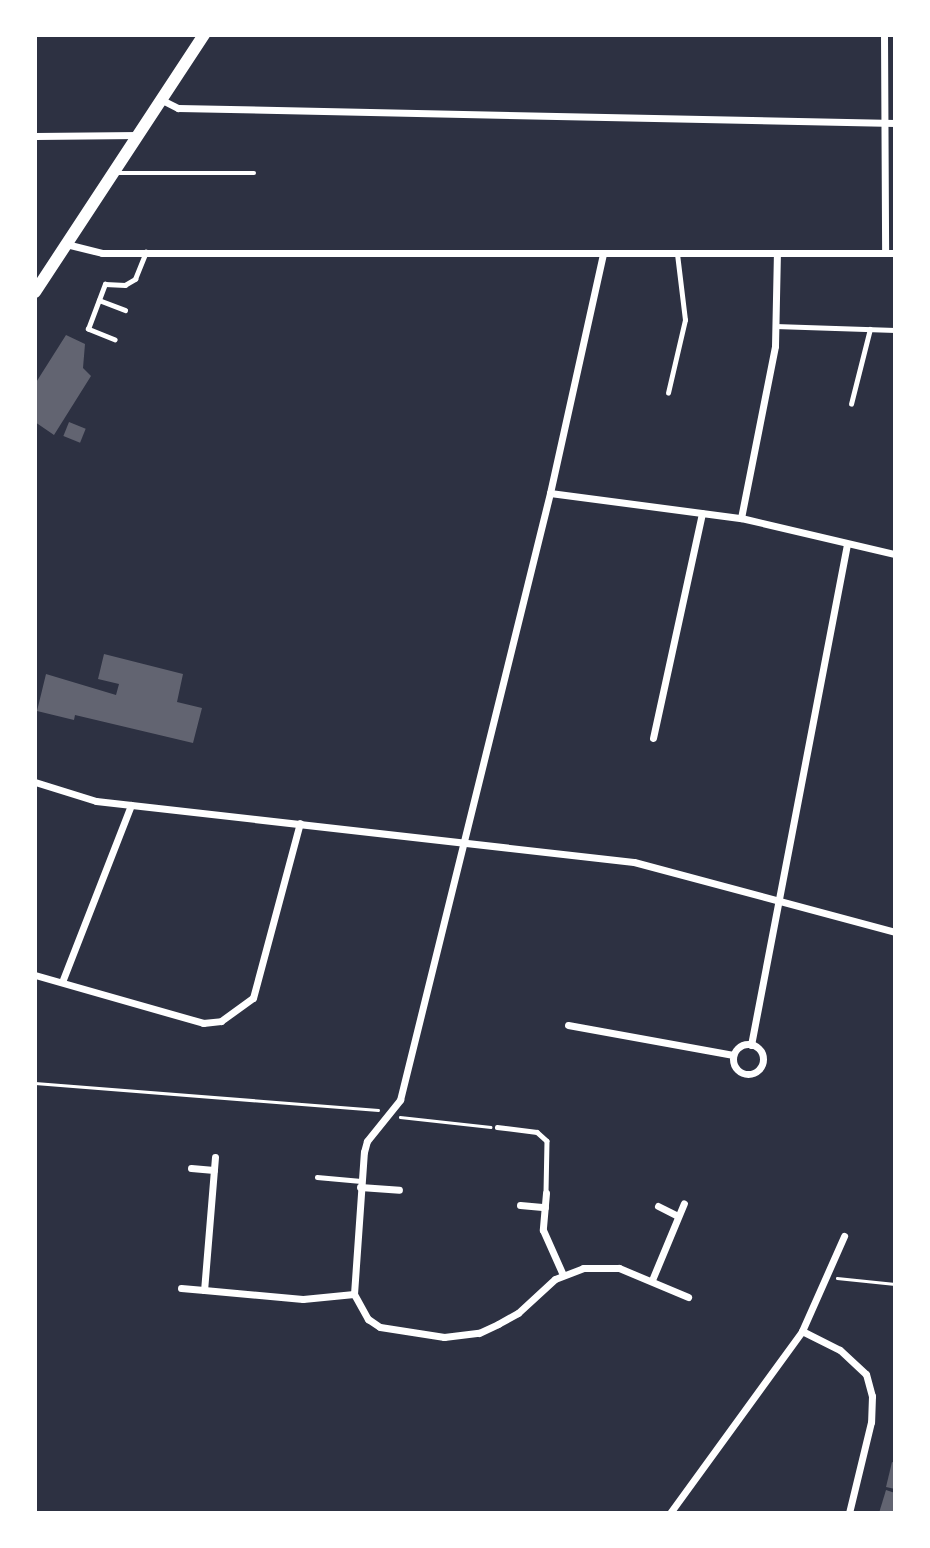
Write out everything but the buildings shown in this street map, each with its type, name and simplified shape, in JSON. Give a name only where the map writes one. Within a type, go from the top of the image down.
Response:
[{"type":"main road","points":[[35,292],[204,35]]},
{"type":"street","points":[[884,35],[885,253]]},
{"type":"street","points":[[162,100],[178,108],[895,122]]},
{"type":"street","points":[[35,136],[139,135]]},
{"type":"street","points":[[66,244],[102,253],[895,253]]},
{"type":"street","points":[[741,519],[775,346],[777,253]]},
{"type":"street","points":[[603,254],[550,493],[400,1100],[367,1141],[360,1184],[354,1294],[368,1320],[380,1327],[461,1336],[479,1333],[518,1313],[563,1275],[603,1266],[652,1280],[688,1297]]},
{"type":"street","points":[[550,493],[741,519],[895,554]]},
{"type":"street","points":[[653,738],[702,513]]},
{"type":"street","points":[[751,1045],[847,544]]},
{"type":"street","points":[[35,782],[96,801],[634,862],[895,932]]},
{"type":"street","points":[[62,982],[131,805]]},
{"type":"street","points":[[35,975],[203,1023],[221,1021],[253,998],[300,824]]},
{"type":"street","points":[[568,1026],[733,1055]]},
{"type":"street","points":[[733,1055],[738,1048],[751,1045]]},
{"type":"street","points":[[733,1055],[738,1071],[748,1074],[758,1070],[763,1056],[751,1045]]},
{"type":"street","points":[[204,1290],[215,1157]]},
{"type":"street","points":[[191,1168],[214,1170]]},
{"type":"street","points":[[360,1184],[399,1190]]},
{"type":"street","points":[[546,1193],[544,1230],[563,1275]]},
{"type":"street","points":[[652,1280],[684,1203]]},
{"type":"street","points":[[520,1205],[545,1207]]},
{"type":"street","points":[[658,1206],[678,1216]]},
{"type":"street","points":[[670,1513],[802,1331],[844,1236]]},
{"type":"street","points":[[181,1288],[303,1298],[354,1294]]},
{"type":"street","points":[[802,1331],[848,1358],[866,1374],[872,1396],[872,1422],[849,1513]]},
{"type":"lane","points":[[113,173],[254,173]]},
{"type":"lane","points":[[115,340],[88,329],[105,284],[125,285],[135,279],[146,252]]},
{"type":"lane","points":[[668,393],[685,320],[677,254]]},
{"type":"lane","points":[[99,300],[125,310]]},
{"type":"lane","points":[[774,326],[895,330]]},
{"type":"lane","points":[[851,404],[870,329]]},
{"type":"lane","points":[[497,1127],[537,1132],[547,1141],[546,1193]]},
{"type":"lane","points":[[317,1177],[360,1184]]},
{"type":"path","points":[[35,1083],[393,1111],[404,1120],[497,1127]]},
{"type":"path","points":[[827,1277],[895,1284]]}]
